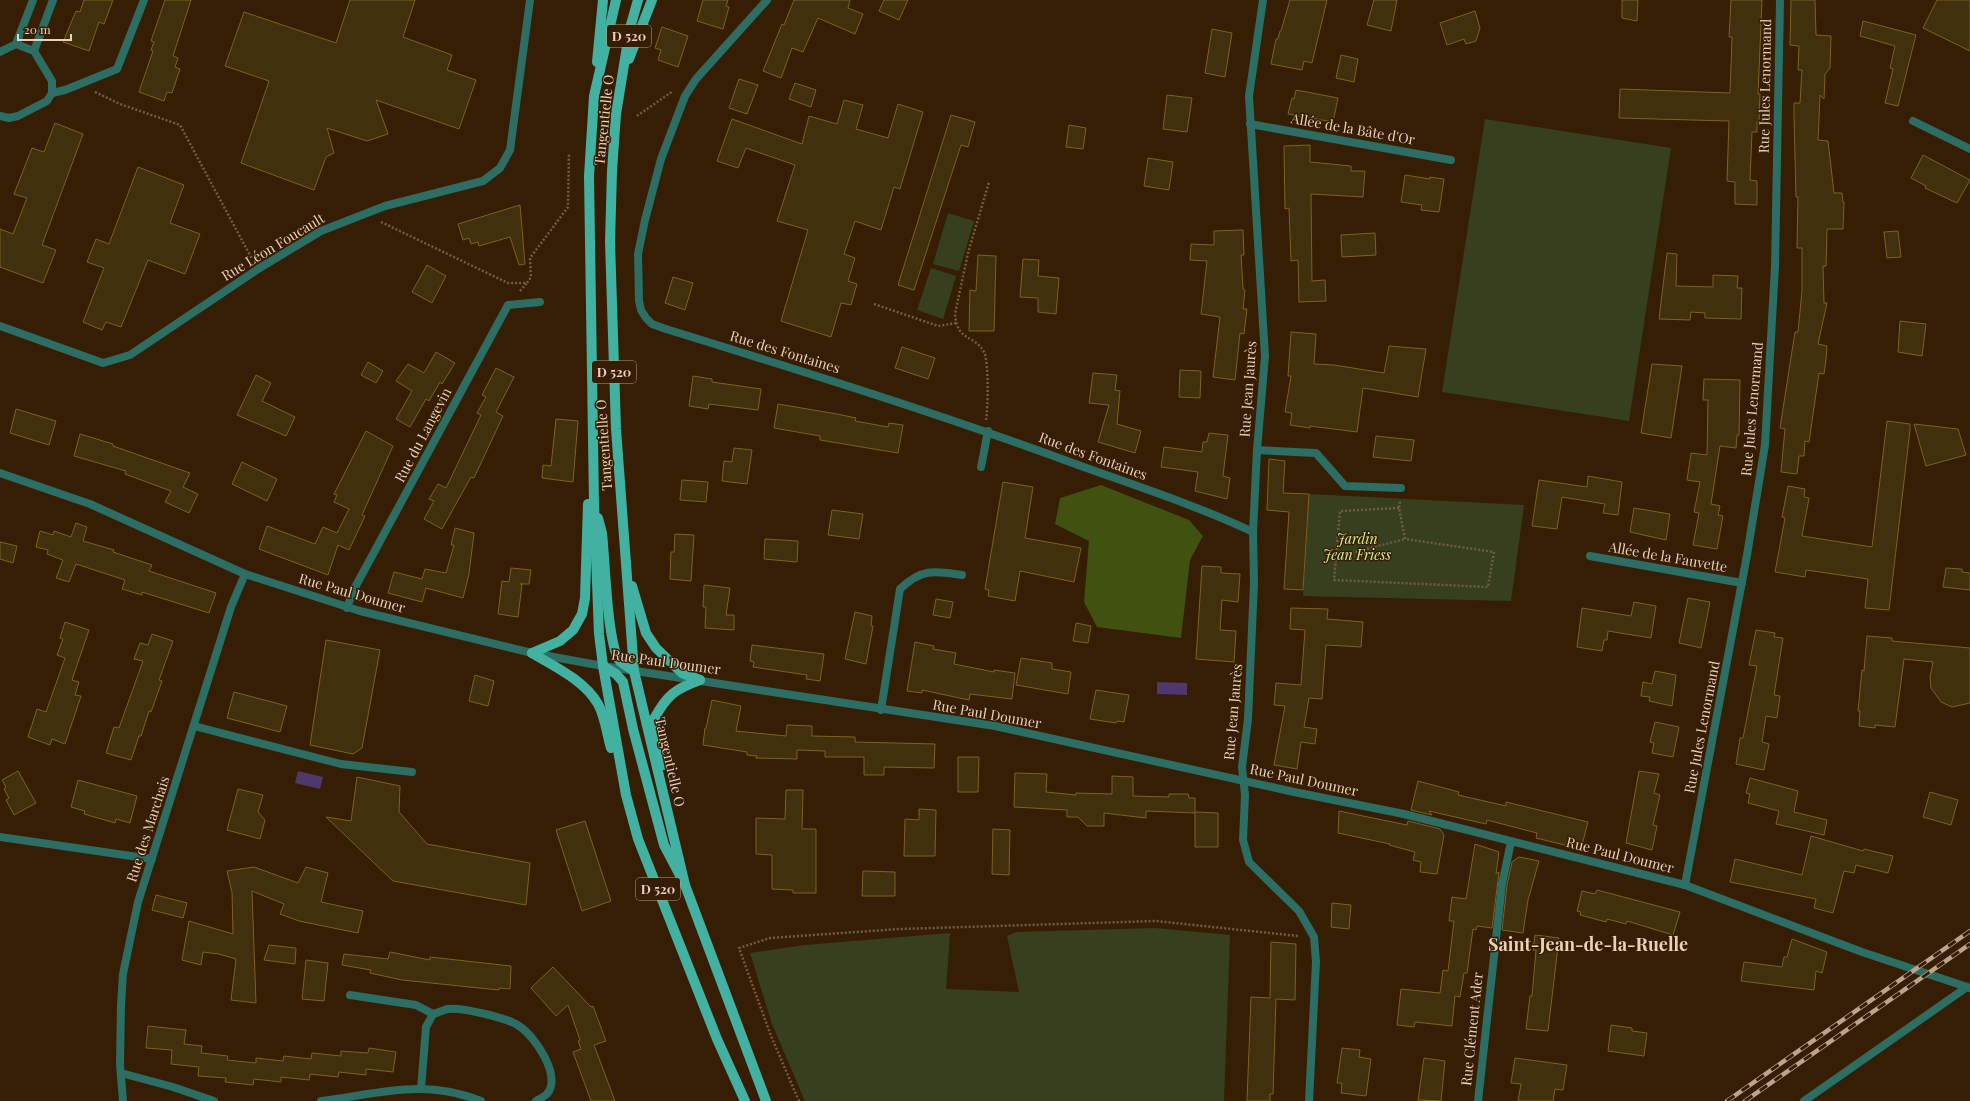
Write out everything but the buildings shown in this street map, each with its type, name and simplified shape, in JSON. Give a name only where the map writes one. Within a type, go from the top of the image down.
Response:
[{"type":"main road","points":[[594,96],[599,26],[603,0]]},
{"type":"main road","name":"Tangentielle O","points":[[603,666],[599,634],[594,504],[589,176],[594,96],[616,0]]},
{"type":"main road","name":"Tangentielle O","points":[[638,0],[630,28],[616,114],[610,242],[616,429],[634,671],[684,885]]},
{"type":"main road","points":[[623,73],[652,0]]},
{"type":"main road","name":"D 520","points":[[532,653],[560,641],[573,630],[582,614],[585,598],[589,454],[593,426]]},
{"type":"main road","name":"D 520","points":[[594,504],[602,533],[613,640],[616,653],[620,661],[634,671]]},
{"type":"main road","points":[[627,567],[646,633],[656,648],[682,672],[700,680]]},
{"type":"main road","name":"D 520","points":[[532,653],[577,682],[598,705],[638,839],[717,1039],[745,1101]]},
{"type":"main road","name":"D 520","points":[[603,666],[626,795]]},
{"type":"main road","name":"D 520","points":[[603,666],[616,674],[623,682],[633,729],[664,845],[684,885],[766,1101]]},
{"type":"main road","points":[[684,885],[654,719],[668,697],[679,688],[700,680]]},
{"type":"street","points":[[0,52],[16,44],[32,0]]},
{"type":"street","points":[[34,51],[53,0]]},
{"type":"street","points":[[0,116],[9,118],[18,116],[46,101],[52,93],[78,85],[117,69],[144,0]]},
{"type":"street","name":"Rue Léon Foucault","points":[[0,326],[103,363],[130,356],[258,269],[321,231],[385,206],[483,181],[500,168],[510,150],[530,0]]},
{"type":"street","name":"Rue des Fontaines","points":[[768,0],[696,79],[682,103],[661,159],[644,220],[638,254],[641,310],[652,324],[849,385],[985,431],[1138,486],[1253,532]]},
{"type":"street","name":"Rue Jean Jaurès","points":[[1263,0],[1249,96],[1265,356],[1257,450],[1253,532],[1254,583],[1248,719],[1242,767],[1245,795],[1243,840],[1249,862],[1299,911],[1314,937]]},
{"type":"street","name":"Rue Jules Lenormand","points":[[1685,885],[1742,582],[1765,445],[1775,266],[1780,0]]},
{"type":"street","points":[[16,44],[34,51],[52,82],[52,93]]},
{"type":"street","points":[[1913,121],[1970,149]]},
{"type":"street","name":"Allée de la Bâte d'Or","points":[[1250,124],[1451,160]]},
{"type":"street","name":"Rue du Langevin","points":[[347,608],[353,591],[508,305],[540,302]]},
{"type":"street","points":[[981,467],[985,431]]},
{"type":"street","points":[[1257,450],[1316,453],[1345,486],[1401,488]]},
{"type":"street","name":"Rue Paul Doumer","points":[[0,473],[90,504],[245,574],[347,608],[532,653],[634,671],[700,680],[882,710],[995,726],[1243,781],[1404,814],[1685,885],[1892,962],[1968,988]]},
{"type":"street","name":"Allée de la Fauvette","points":[[1590,556],[1742,582]]},
{"type":"street","points":[[882,710],[900,588],[910,579],[931,571],[962,575]]},
{"type":"street","name":"Rue des Marchais","points":[[123,1101],[121,1073],[121,1012],[123,974],[138,902],[231,607],[245,574]]},
{"type":"street","points":[[194,726],[341,764],[412,772]]},
{"type":"street","points":[[0,837],[152,858]]},
{"type":"street","name":"Rue Clément Ader","points":[[1478,1101],[1502,884],[1510,842]]},
{"type":"street","points":[[1310,1101],[1316,962],[1314,937]]},
{"type":"street","points":[[1804,1101],[1968,988]]},
{"type":"street","points":[[350,995],[416,1005],[433,1014]]},
{"type":"street","points":[[421,1089],[426,1027],[433,1014],[448,1009],[508,1020],[530,1034],[543,1053],[551,1084],[547,1094],[536,1101]]},
{"type":"street","points":[[121,1073],[173,1087],[214,1101]]},
{"type":"street","points":[[322,1101],[391,1089],[421,1089],[463,1094],[481,1101]]},
{"type":"path","points":[[78,85],[120,104],[180,125],[258,269]]},
{"type":"path","points":[[637,116],[669,93],[676,90]]},
{"type":"path","points":[[376,224],[382,221],[508,283],[527,283],[531,277],[530,258],[568,207],[569,153]]},
{"type":"path","points":[[985,431],[987,418],[987,365],[984,352],[976,343],[962,334],[956,323],[956,314],[968,254],[989,182]]},
{"type":"path","points":[[874,304],[938,326],[956,323]]},
{"type":"path","points":[[1336,557],[1405,538],[1494,552],[1488,587],[1334,580],[1336,557],[1340,511],[1399,508],[1405,538]]},
{"type":"path","points":[[799,1101],[771,1036],[739,948],[770,938],[899,929],[1156,921],[1314,937]]},
{"type":"green space","points":[[1485,119],[1671,148],[1629,421],[1442,392]]},
{"type":"green space","points":[[948,213],[974,221],[959,271],[933,264]]},
{"type":"green space","points":[[931,268],[956,276],[943,319],[917,310]]},
{"type":"green space","points":[[1101,485],[1189,520],[1203,536],[1190,560],[1181,638],[1097,627],[1084,602],[1089,541],[1055,524],[1060,498]]},
{"type":"green space","name":"Jardin Jean Friess","points":[[1309,494],[1524,505],[1511,601],[1303,596]]},
{"type":"green space","points":[[1155,928],[1230,935],[1224,1101],[805,1101],[772,1024],[750,953],[805,945],[950,933],[946,989],[1019,992],[1007,936],[1016,932]]},
{"type":"shaded area","points":[[1157,682],[1187,683],[1187,695],[1157,694]]},
{"type":"shaded area","points":[[298,771],[323,777],[320,789],[295,783]]},
{"type":"railway","points":[[1727,1101],[1970,931]]},
{"type":"railway","points":[[1745,1101],[1970,944]]},
{"type":"district","name":"Saint-Jean-de-la-Ruelle","points":[[1588,945]]}]
